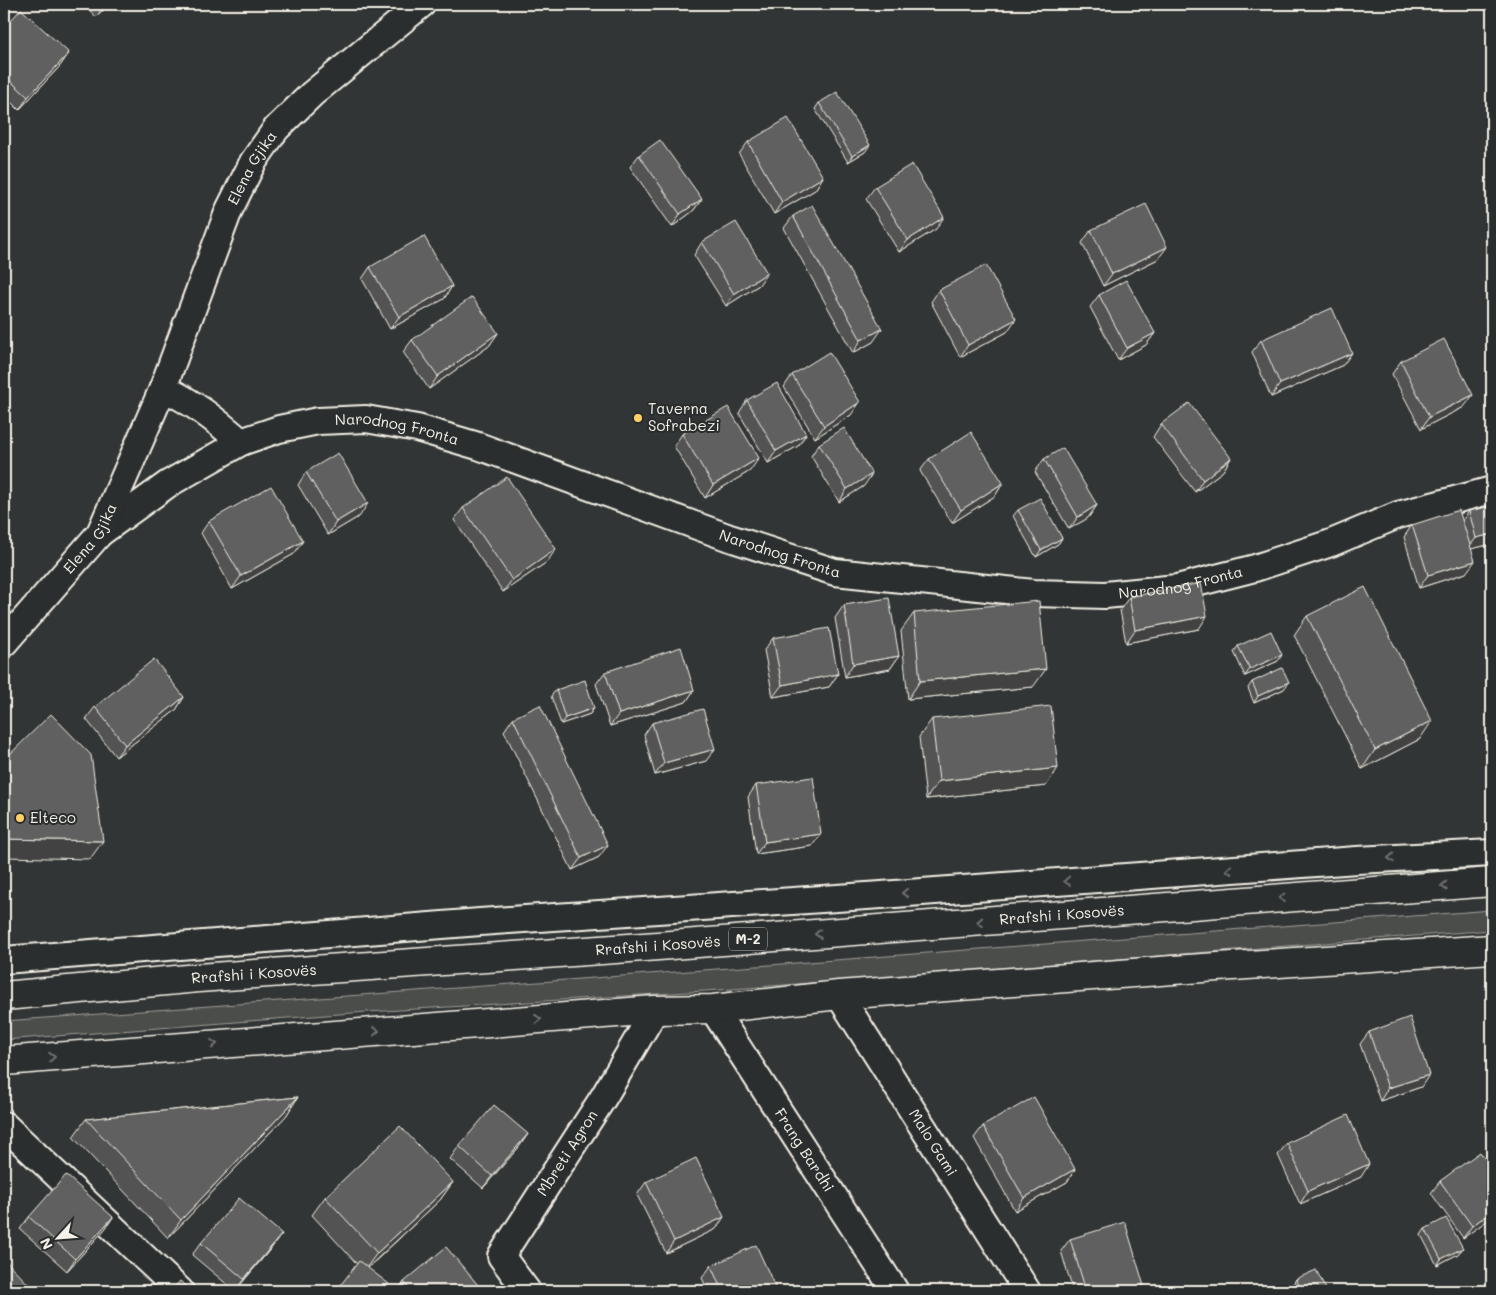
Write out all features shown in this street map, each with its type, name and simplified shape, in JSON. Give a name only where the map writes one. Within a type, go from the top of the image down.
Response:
[{"type":"highway","name":"Rrafshi i Kosovës","points":[[4,996],[198,978],[658,946],[1492,882]]},
{"type":"highway","points":[[4,1061],[655,1010],[713,1009],[839,995],[1492,949]]},
{"type":"street","name":"Elena Gjika","points":[[4,643],[100,533],[163,388],[229,210],[259,154],[276,129],[312,94],[422,4]]},
{"type":"street","points":[[163,388],[179,395],[205,412],[241,442]]},
{"type":"street","name":"Narodnog Fronta","points":[[100,533],[168,484],[241,442],[279,429],[318,421],[366,419],[417,428],[478,446],[728,537],[834,572],[1034,593],[1105,595],[1177,588],[1256,568],[1331,543],[1398,515],[1492,490]]},
{"type":"street","points":[[4,960],[490,921],[1347,861],[1492,853]]},
{"type":"street","name":"Malo Gami","points":[[839,995],[1028,1291]]},
{"type":"street","name":"Frang Bardhi","points":[[713,1009],[895,1291]]},
{"type":"street","name":"Mbreti Agron","points":[[527,1291],[501,1256],[603,1098],[655,1010]]},
{"type":"street","points":[[4,1125],[180,1291]]},
{"type":"shaded area","points":[[1492,910],[1492,930],[720,990],[352,1013],[4,1040],[4,1021]]},
{"type":"building","points":[[21,9],[69,53],[28,97],[4,75],[4,28]]},
{"type":"building","points":[[837,92],[870,145],[852,156],[819,103]]},
{"type":"building","points":[[788,118],[823,177],[782,202],[748,142]]},
{"type":"building","points":[[660,140],[702,199],[680,214],[639,155]]},
{"type":"building","points":[[912,164],[944,217],[908,240],[875,187]]},
{"type":"building","points":[[1146,204],[1167,247],[1112,274],[1091,230]]},
{"type":"building","points":[[812,205],[882,329],[861,340],[793,216]]},
{"type":"building","points":[[736,222],[767,273],[734,294],[702,242]]},
{"type":"building","points":[[424,236],[452,286],[399,317],[370,267]]},
{"type":"building","points":[[986,265],[1016,319],[968,345],[939,290]]},
{"type":"building","points":[[1126,280],[1155,333],[1127,348],[1099,295]]},
{"type":"building","points":[[472,297],[498,333],[438,376],[412,340]]},
{"type":"building","points":[[1332,308],[1352,353],[1280,384],[1261,340]]},
{"type":"building","points":[[1444,339],[1473,395],[1429,417],[1401,361]]},
{"type":"building","points":[[829,352],[860,402],[824,426],[792,375]]},
{"type":"building","points":[[777,383],[806,434],[776,451],[747,400]]},
{"type":"building","points":[[1189,403],[1231,458],[1203,480],[1161,424]]},
{"type":"building","points":[[728,407],[759,458],[713,485],[682,434]]},
{"type":"building","points":[[844,428],[872,474],[847,489],[819,444]]},
{"type":"building","points":[[971,432],[1003,483],[961,510],[929,459]]},
{"type":"building","points":[[1063,448],[1097,505],[1078,517],[1044,459]]},
{"type":"building","points":[[338,453],[368,503],[336,522],[306,472]]},
{"type":"building","points":[[507,477],[556,549],[512,580],[463,508]]},
{"type":"building","points":[[271,486],[303,541],[241,576],[209,521]]},
{"type":"building","points":[[1040,498],[1062,538],[1041,550],[1018,510]]},
{"type":"building","points":[[1492,506],[1492,534],[1476,538],[1469,511]]},
{"type":"building","points":[[1459,510],[1475,561],[1428,575],[1412,525]]},
{"type":"building","points":[[1201,583],[1207,616],[1135,630],[1129,597]]},
{"type":"building","points":[[1365,587],[1432,721],[1375,750],[1307,616]]},
{"type":"building","points":[[889,598],[899,656],[853,664],[844,605]]},
{"type":"building","points":[[1039,601],[1046,669],[920,681],[914,613]]},
{"type":"building","points":[[829,628],[838,674],[782,685],[773,638]]},
{"type":"building","points":[[1271,631],[1282,655],[1250,669],[1238,646]]},
{"type":"building","points":[[681,647],[694,690],[619,714],[605,672]]},
{"type":"building","points":[[154,659],[184,697],[125,745],[95,707]]},
{"type":"building","points":[[1282,668],[1289,682],[1258,696],[1252,682]]},
{"type":"building","points":[[585,680],[594,708],[565,718],[556,690]]},
{"type":"building","points":[[540,705],[608,845],[581,858],[513,718]]},
{"type":"building","points":[[1051,706],[1058,768],[939,781],[932,719]]},
{"type":"building","points":[[703,709],[715,749],[664,763],[652,723]]},
{"type":"building","points":[[51,714],[91,755],[103,841],[4,839],[4,760]]},
{"type":"building","points":[[813,777],[821,834],[765,842],[756,785]]},
{"type":"building","points":[[1410,1017],[1429,1075],[1388,1088],[1369,1032]]},
{"type":"building","points":[[298,1097],[181,1220],[86,1119]]},
{"type":"building","points":[[1034,1097],[1075,1169],[1024,1198],[983,1126]]},
{"type":"building","points":[[494,1105],[528,1134],[492,1176],[459,1146]]},
{"type":"building","points":[[1348,1115],[1369,1164],[1308,1191],[1287,1143]]},
{"type":"building","points":[[400,1126],[453,1182],[377,1253],[325,1197]]},
{"type":"building","points":[[1480,1152],[1492,1169],[1492,1211],[1472,1226],[1440,1181]]},
{"type":"building","points":[[696,1158],[724,1217],[674,1241],[646,1182]]},
{"type":"building","points":[[66,1175],[113,1217],[75,1259],[29,1217]]},
{"type":"building","points":[[239,1198],[282,1234],[244,1279],[201,1243]]},
{"type":"building","points":[[1446,1218],[1463,1248],[1441,1259],[1425,1229]]},
{"type":"building","points":[[1125,1222],[1144,1286],[1126,1291],[1086,1291],[1070,1239]]},
{"type":"building","points":[[756,1245],[777,1291],[722,1291],[711,1266]]},
{"type":"building","points":[[446,1247],[483,1291],[411,1291],[404,1282]]},
{"type":"building","points":[[4,1259],[35,1291],[4,1291]]},
{"type":"building","points":[[359,1261],[389,1284],[383,1291],[336,1291]]},
{"type":"building","points":[[1316,1270],[1327,1291],[1302,1291],[1296,1279]]},
{"type":"building","points":[[180,1281],[192,1291],[171,1291]]},
{"type":"place","name":"Taverna Sofrabezi","points":[[638,418]]},
{"type":"place","name":"Elteco","points":[[20,818]]}]
